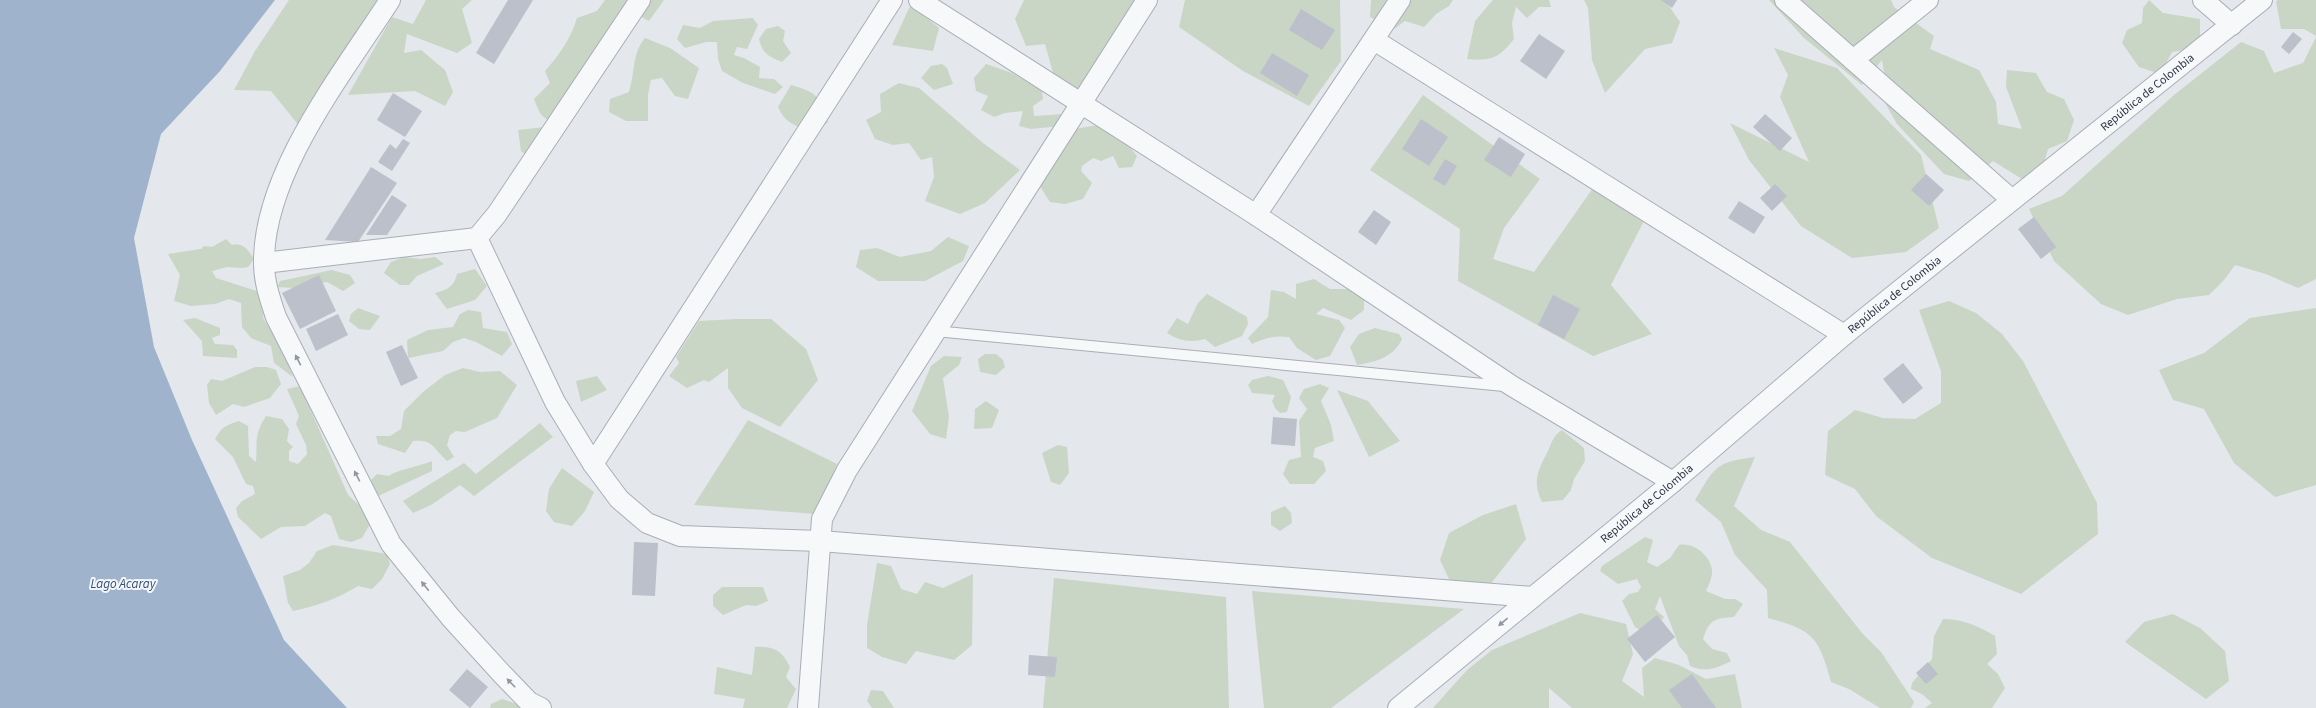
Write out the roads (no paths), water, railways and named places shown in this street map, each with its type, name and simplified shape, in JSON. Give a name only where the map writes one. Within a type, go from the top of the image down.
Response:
[{"type":"street","points":[[390,0],[298,143],[278,191],[267,234],[264,263],[267,290],[276,316],[391,544],[451,618],[502,674],[529,702],[541,708]]},
{"type":"street","points":[[264,263],[477,238],[497,214],[640,0]]},
{"type":"street","points":[[593,464],[892,0]]},
{"type":"street","points":[[919,0],[1256,215],[1512,386],[1673,482]]},
{"type":"street","points":[[808,708],[822,519],[847,470],[1080,102],[1147,0]]},
{"type":"street","points":[[1256,215],[1400,0]]},
{"type":"street","points":[[1785,0],[2012,200]]},
{"type":"street","points":[[1853,60],[1928,0]]},
{"type":"street","points":[[2203,0],[2232,25]]},
{"type":"street","name":"República de Colombia","points":[[1398,708],[1673,482],[1844,335],[2262,0]]},
{"type":"street","points":[[1374,40],[1844,335]]},
{"type":"street","points":[[477,238],[555,402],[593,464],[620,499],[646,523],[680,536],[820,541],[1533,597]]},
{"type":"lane","points":[[935,331],[1512,386]]},
{"type":"water","name":"Lago Acaray","points":[[0,0],[275,0],[220,71],[161,134],[134,238],[154,347],[192,440],[284,640],[347,708],[0,708]]}]
